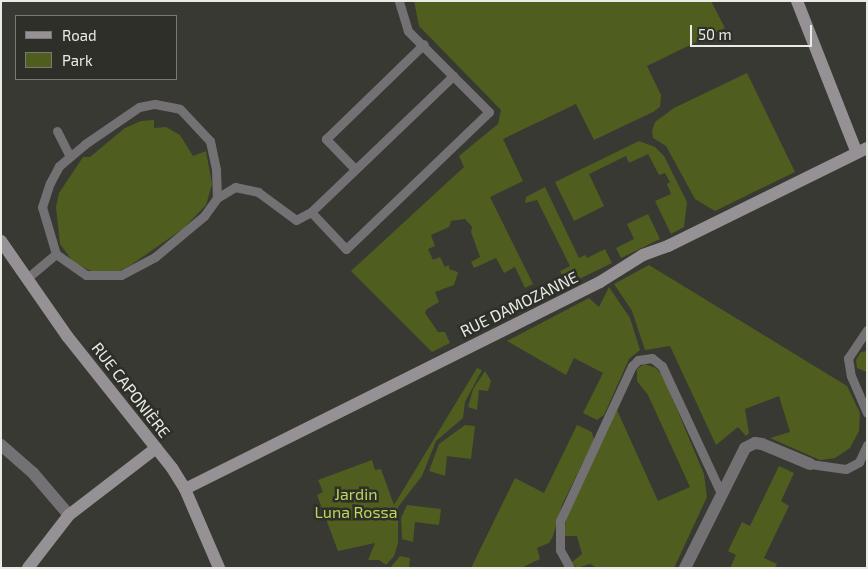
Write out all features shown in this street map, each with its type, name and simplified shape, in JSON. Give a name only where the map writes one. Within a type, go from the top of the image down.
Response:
[{"type":"street","points":[[797,1],[862,151]]},
{"type":"street","name":"RUE DAMOZANNE","points":[[186,489],[600,282],[643,255],[668,246],[862,151]]},
{"type":"street","name":"RUE CAPONIÈRE","points":[[1,241],[26,279],[186,489],[219,568]]},
{"type":"street","points":[[685,568],[738,457],[750,445],[762,444],[810,464]]},
{"type":"street","points":[[1,445],[33,473],[69,515]]},
{"type":"street","points":[[28,568],[69,515],[156,448]]},
{"type":"lane","points":[[311,212],[346,249],[489,112],[424,44],[408,31],[399,1]]},
{"type":"lane","points":[[355,169],[326,139],[424,44]]},
{"type":"lane","points":[[217,198],[216,170],[210,140],[188,116],[169,105],[139,107],[70,156],[59,166],[42,207],[56,254],[86,275],[121,274],[155,257],[178,240],[204,216],[217,198],[235,187],[258,192],[296,220],[311,212],[453,76]]},
{"type":"lane","points":[[57,131],[70,156]]},
{"type":"lane","points":[[26,279],[56,254]]},
{"type":"lane","points":[[866,334],[848,358],[851,376],[867,413]]},
{"type":"lane","points":[[570,568],[560,550],[560,521],[632,366],[638,360],[652,358],[662,366],[721,493]]},
{"type":"lane","points":[[810,464],[846,469],[859,462],[867,445]]},
{"type":"green space","points":[[414,1],[711,1],[725,28],[647,66],[661,95],[660,107],[653,112],[594,140],[576,104],[503,139],[523,181],[490,197],[533,284],[525,288],[515,267],[504,273],[496,258],[474,268],[471,262],[480,257],[471,232],[472,227],[465,219],[451,221],[449,227],[431,235],[435,246],[428,249],[433,260],[440,257],[445,267],[449,265],[449,269],[458,272],[454,285],[435,292],[439,302],[427,309],[425,313],[438,332],[445,332],[450,343],[432,352],[351,271],[464,167],[459,156],[498,124],[501,110],[419,26]]},
{"type":"green space","points":[[747,73],[795,172],[715,211],[695,199],[666,146],[653,138],[652,131],[655,122],[674,108]]},
{"type":"green space","points":[[154,120],[154,128],[166,127],[180,135],[193,156],[206,151],[212,184],[206,205],[184,228],[131,265],[115,273],[91,271],[74,263],[60,244],[56,207],[59,193],[83,157],[90,157],[125,128],[141,121]]},
{"type":"green space","points":[[639,141],[655,147],[664,156],[687,202],[684,227],[671,234],[655,201],[671,194],[667,184],[670,182],[665,173],[659,175],[648,154],[629,163],[626,156],[589,174],[604,206],[574,221],[555,182]]},
{"type":"green space","points":[[545,187],[579,258],[586,255],[587,258],[605,249],[612,263],[567,285],[560,271],[570,266],[537,200],[525,203],[526,197]]},
{"type":"green space","points":[[648,214],[660,239],[621,258],[616,248],[634,239],[627,224]]},
{"type":"green space","points":[[649,265],[847,386],[860,413],[859,431],[850,448],[835,458],[820,460],[770,438],[790,432],[779,396],[745,409],[749,433],[746,436],[738,427],[716,445],[670,346],[645,350],[632,311],[614,284]]},
{"type":"green space","points":[[609,287],[630,318],[640,350],[629,359],[604,415],[597,420],[583,413],[603,373],[574,358],[566,375],[507,341],[589,298],[599,307]]},
{"type":"green space","points":[[867,351],[867,372],[857,368],[856,360],[861,352]]},
{"type":"green space","points":[[644,364],[656,368],[663,376],[704,474],[707,497],[674,568],[597,568],[590,564],[577,568],[572,562],[582,554],[577,536],[564,536],[566,517],[617,410],[658,501],[690,487],[648,395],[637,381],[637,369]]},
{"type":"green space","name":"Jardin Luna Rossa","points":[[477,368],[482,370],[465,402],[463,418],[436,441],[422,476],[398,507],[398,543],[394,556],[386,565],[379,560],[368,560],[375,543],[338,551],[317,495],[323,492],[318,480],[372,460],[375,470],[381,469],[394,505]]},
{"type":"green space","points":[[485,371],[491,381],[488,391],[479,390],[477,410],[468,407],[473,389]]},
{"type":"green space","points":[[465,425],[475,426],[471,459],[447,456],[445,476],[429,471],[439,444]]},
{"type":"green space","points":[[577,425],[592,432],[594,440],[562,505],[553,536],[549,543],[537,548],[540,559],[521,568],[471,568],[515,478],[544,493]]},
{"type":"green space","points":[[779,466],[794,473],[781,501],[789,506],[764,558],[777,564],[775,568],[730,568],[736,555],[728,551],[742,522],[750,526]]},
{"type":"green space","points":[[407,505],[441,509],[439,525],[415,522],[413,542],[402,539],[401,518]]},
{"type":"green space","points":[[400,556],[410,558],[409,568],[390,568]]}]
